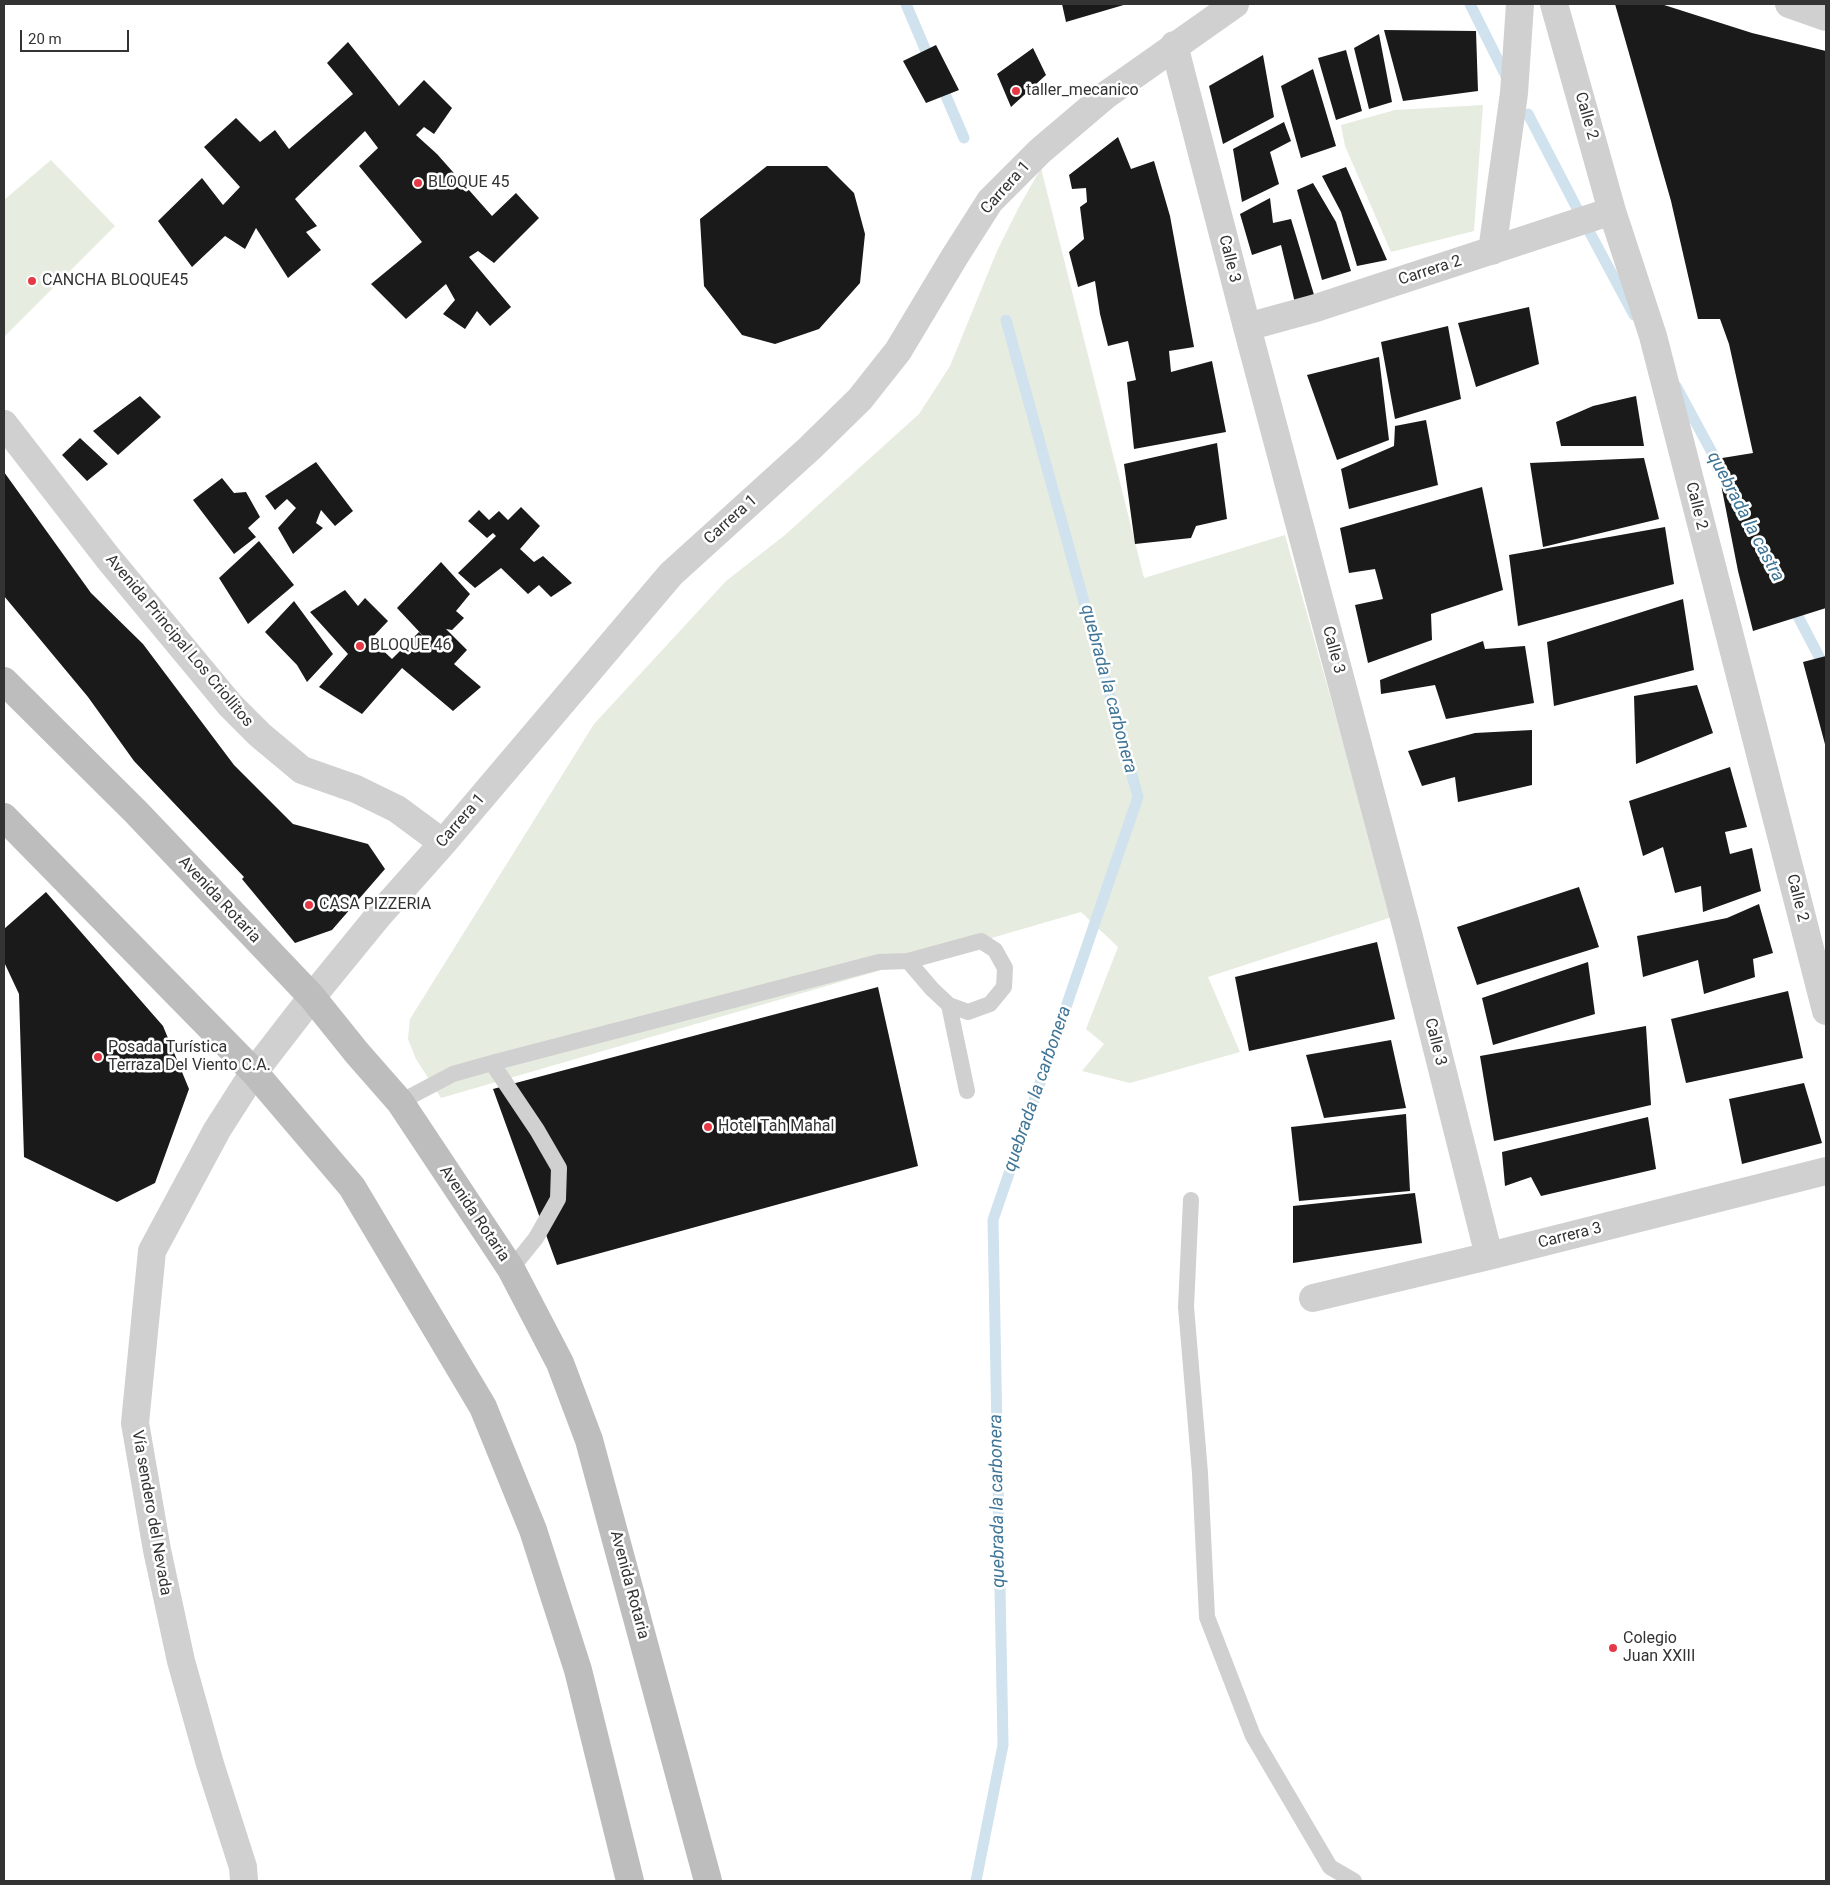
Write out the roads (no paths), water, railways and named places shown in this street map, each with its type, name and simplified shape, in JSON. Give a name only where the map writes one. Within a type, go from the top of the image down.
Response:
[{"type":"main road","name":"Avenida Rotaria","points":[[4,681],[136,812],[312,997],[400,1102],[511,1269],[560,1363],[589,1440],[708,1881]]},
{"type":"main road","points":[[4,817],[254,1072],[352,1188],[482,1407],[533,1530],[578,1670],[630,1881]]},
{"type":"street","name":"Carrera 1","points":[[254,1072],[379,915],[443,843],[671,574],[810,448],[860,399],[898,351],[990,201],[1040,151],[1106,95],[1174,45],[1235,4]]},
{"type":"street","points":[[1492,250],[1514,93],[1520,4]]},
{"type":"street","name":"Calle 2","points":[[1554,4],[1612,211],[1652,336],[1826,1011]]},
{"type":"street","points":[[1789,4],[1826,17]]},
{"type":"street","name":"Calle 3","points":[[1174,45],[1406,923],[1489,1256]]},
{"type":"street","name":"Carrera 2","points":[[1247,327],[1316,308],[1612,211]]},
{"type":"street","name":"Avenida Principal Los Criollitos","points":[[4,424],[113,564],[230,705],[260,735],[302,770],[356,790],[397,809],[443,843]]},
{"type":"street","name":"Vía sendero del Nevada","points":[[244,1881],[243,1867],[210,1764],[181,1661],[156,1550],[135,1423],[152,1251],[217,1130],[254,1072]]},
{"type":"street","name":"Carrera 3","points":[[1313,1298],[1489,1256],[1826,1171]]},
{"type":"lane","points":[[400,1102],[453,1074],[492,1063],[879,962],[908,961],[981,941],[995,950],[1005,968],[1004,987],[990,1004],[968,1012],[949,1005],[932,989],[908,961]]},
{"type":"lane","points":[[949,1005],[967,1090]]},
{"type":"lane","points":[[492,1063],[538,1130],[559,1168],[558,1199],[536,1238],[511,1269]]},
{"type":"lane","points":[[1191,1200],[1186,1307],[1200,1473],[1207,1617],[1254,1736],[1330,1867],[1354,1881]]},
{"type":"waterway","name":"quebrada la carbonera","points":[[906,4],[931,63]]},
{"type":"waterway","name":"quebrada la castra","points":[[1470,4],[1508,80]]},
{"type":"waterway","name":"quebrada la carbonera","points":[[940,82],[964,138]]},
{"type":"waterway","name":"quebrada la castra","points":[[1528,114],[1581,216]]},
{"type":"waterway","name":"quebrada la castra","points":[[1589,231],[1634,315]]},
{"type":"waterway","name":"quebrada la carbonera","points":[[976,1881],[1003,1745],[993,1220],[1138,797],[1006,320]]},
{"type":"waterway","name":"quebrada la castra","points":[[1676,386],[1722,471]]},
{"type":"waterway","name":"quebrada la castra","points":[[1791,603],[1826,670]]},
{"type":"place","name":"taller_mecanico","points":[[1016,91]]},
{"type":"place","name":"BLOQUE 45","points":[[418,183]]},
{"type":"place","name":"CANCHA BLOQUE45","points":[[32,281]]},
{"type":"place","name":"BLOQUE 46","points":[[360,646]]},
{"type":"place","name":"CASA PIZZERIA","points":[[309,905]]},
{"type":"place","name":"Posada Turística Terraza Del Viento C.A.","points":[[98,1057]]},
{"type":"place","name":"Hotel Tah Mahal","points":[[708,1127]]},
{"type":"place","name":"Colegio Juan XXIII","points":[[1613,1648]]}]
